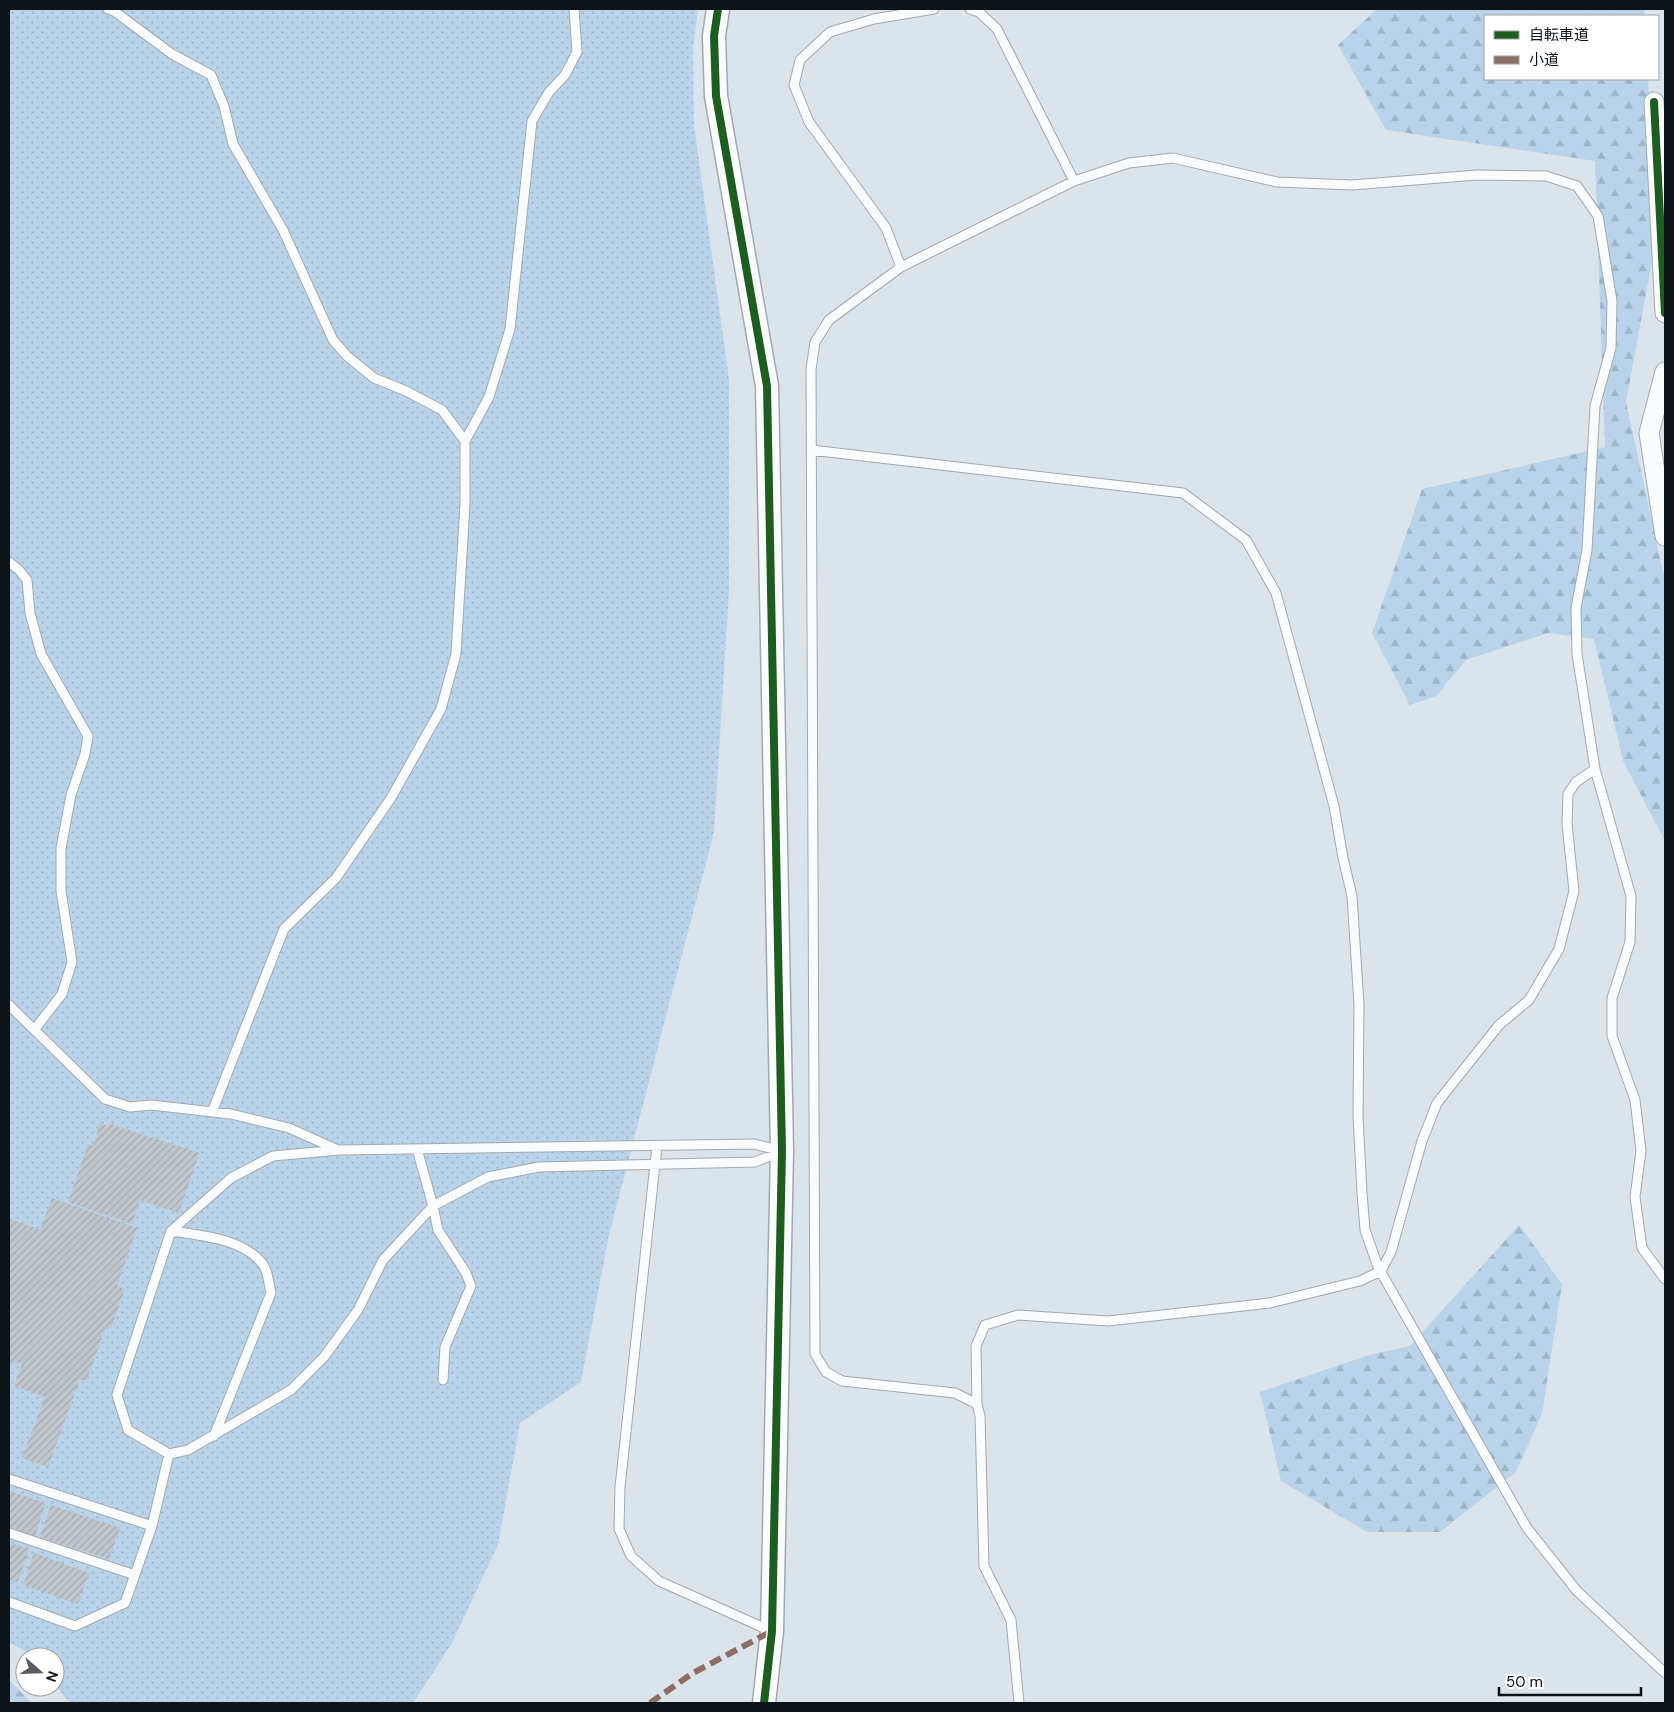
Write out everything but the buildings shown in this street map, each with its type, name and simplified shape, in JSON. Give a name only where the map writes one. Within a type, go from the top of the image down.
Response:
[{"type":"street","points":[[718,9],[714,36],[716,96],[767,386],[782,1151],[772,1631],[764,1703]]},
{"type":"street","points":[[1654,102],[1665,313]]},
{"type":"street","points":[[1665,372],[1649,432],[1665,536]]},
{"type":"lane","points":[[108,9],[114,11],[172,54],[212,75],[224,106],[233,144],[283,230],[333,340],[347,356],[374,378],[406,391],[442,410],[465,441]]},
{"type":"lane","points":[[212,1112],[284,929],[336,878],[391,798],[441,709],[456,654],[465,504],[465,441],[488,397],[510,329],[532,121],[549,92],[566,76],[577,52],[574,9]]},
{"type":"lane","points":[[901,267],[886,228],[809,122],[794,85],[800,60],[830,32],[874,19],[934,9]]},
{"type":"lane","points":[[970,9],[979,12],[997,29],[1074,181]]},
{"type":"lane","points":[[977,1404],[955,1393],[842,1382],[826,1372],[815,1354],[811,450],[811,369],[814,342],[829,320],[901,267],[1074,181],[1129,163],[1173,158],[1277,182],[1352,185],[1486,175],[1546,176],[1577,186],[1598,216],[1612,301],[1611,348],[1594,406],[1586,550],[1576,608],[1577,654],[1595,770],[1631,896],[1630,942],[1612,998],[1612,1036],[1635,1100],[1641,1151],[1635,1196],[1642,1248],[1665,1279]]},
{"type":"lane","points":[[811,450],[1183,493],[1246,540],[1276,593],[1334,806],[1352,896],[1359,1005],[1358,1116],[1365,1230],[1381,1271],[1527,1528],[1577,1591],[1665,1673]]},
{"type":"lane","points":[[9,562],[27,580],[30,613],[41,654],[88,736],[85,754],[71,795],[61,848],[61,890],[72,962],[62,994],[35,1029]]},
{"type":"lane","points":[[1019,1703],[1011,1620],[984,1566],[976,1346],[985,1325],[1018,1314],[1108,1321],[1270,1303],[1360,1281],[1381,1271],[1391,1252],[1422,1141],[1437,1103],[1500,1025],[1529,1000],[1559,949],[1574,891],[1567,824],[1568,794],[1576,782],[1595,770]]},
{"type":"lane","points":[[9,1005],[105,1099],[130,1107],[151,1105],[231,1114],[288,1128],[339,1150]]},
{"type":"lane","points":[[754,1144],[782,1151],[754,1162],[531,1168],[488,1176],[433,1206],[383,1260],[358,1310],[324,1357],[291,1390],[188,1450],[169,1454],[128,1430],[117,1395],[170,1231],[231,1178],[272,1156],[339,1150],[754,1144]]},
{"type":"lane","points":[[657,1146],[620,1487],[620,1528],[631,1556],[659,1581],[772,1631]]},
{"type":"lane","points":[[417,1149],[438,1230],[466,1273],[471,1286],[466,1302],[456,1316],[445,1347],[443,1380]]},
{"type":"lane","points":[[170,1231],[216,1237],[254,1254],[265,1268],[271,1292],[214,1436]]},
{"type":"lane","points":[[9,1602],[76,1626],[125,1603],[152,1526],[169,1454]]},
{"type":"lane","points":[[9,1479],[152,1526]]},
{"type":"lane","points":[[9,1533],[135,1575]]},
{"type":"green space","points":[[9,9],[698,9],[693,48],[694,125],[729,379],[729,591],[714,832],[609,1235],[581,1382],[520,1423],[498,1545],[451,1645],[413,1703],[69,1703],[65,1697],[65,1647],[18,1647],[9,1642]]},
{"type":"green space","points":[[1377,9],[1644,9],[1645,15],[1484,15],[1484,80],[1648,80],[1657,234],[1626,402],[1663,572],[1665,572],[1665,841],[1623,761],[1594,639],[1548,633],[1466,660],[1436,696],[1410,705],[1372,633],[1422,489],[1605,447],[1595,161],[1386,130],[1338,45]]},
{"type":"green space","points":[[1519,1225],[1562,1284],[1542,1414],[1516,1472],[1440,1532],[1367,1532],[1281,1481],[1260,1392],[1369,1355],[1410,1346]]},
{"type":"green space","points":[[9,1680],[15,1686],[15,1697],[26,1697],[32,1703],[9,1703]]},
{"type":"marked path","points":[[650,1703],[693,1673],[772,1631]]},
{"type":"cycle path","points":[[718,9],[714,36],[716,96],[767,386],[782,1151],[772,1631],[764,1703]]},
{"type":"cycle path","points":[[1654,102],[1665,313]]}]
